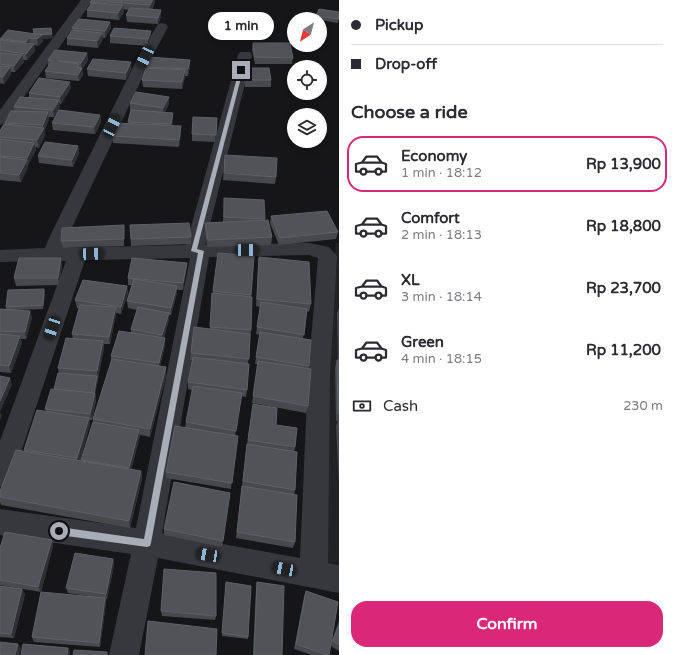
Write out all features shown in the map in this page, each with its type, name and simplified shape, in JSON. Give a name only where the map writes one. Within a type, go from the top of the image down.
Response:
[{"type":"street","points":[[0,120],[87,0]]},
{"type":"street","points":[[53,254],[59,236],[131,86],[162,27]]},
{"type":"street","points":[[124,655],[147,543],[198,251],[245,55]]},
{"type":"street","points":[[0,256],[309,249],[322,251],[328,256],[322,306],[316,442],[327,577],[147,543],[0,522]]},
{"type":"street","points":[[0,476],[78,254]]},
{"type":"shaded area","points":[[336,243],[339,243],[339,564],[324,562],[325,306]]},
{"type":"building","points":[[92,0],[109,0],[106,4],[90,2]]},
{"type":"building","points":[[110,0],[153,0],[150,5],[109,2]]},
{"type":"building","points":[[92,3],[123,5],[118,13],[87,10]]},
{"type":"building","points":[[130,8],[161,10],[158,18],[126,15]]},
{"type":"building","points":[[319,9],[339,12],[339,19],[327,17],[327,12],[318,12]]},
{"type":"building","points":[[79,19],[110,22],[105,31],[72,28]]},
{"type":"building","points":[[51,28],[52,34],[41,35],[34,34],[33,29]]},
{"type":"building","points":[[114,28],[151,31],[148,39],[110,36]]},
{"type":"building","points":[[8,30],[42,35],[37,39],[29,38],[26,42],[0,39]]},
{"type":"building","points":[[72,30],[102,33],[97,41],[67,38]]},
{"type":"building","points":[[0,40],[34,44],[26,54],[0,50]]},
{"type":"building","points":[[253,43],[287,43],[287,52],[292,52],[293,58],[255,57]]},
{"type":"building","points":[[55,50],[87,53],[81,63],[59,61],[79,64],[77,67],[82,68],[78,75],[45,71],[52,61],[48,60]]},
{"type":"building","points":[[0,53],[22,55],[14,66],[0,64]]},
{"type":"building","points":[[149,57],[190,60],[188,69],[146,67]]},
{"type":"building","points":[[93,59],[131,62],[126,73],[87,69]]},
{"type":"building","points":[[0,66],[10,67],[3,77],[0,77]]},
{"type":"building","points":[[146,68],[185,70],[182,82],[142,80]]},
{"type":"building","points":[[244,68],[269,68],[271,80],[246,80]]},
{"type":"building","points":[[39,78],[70,82],[60,97],[29,93]]},
{"type":"building","points":[[136,92],[169,97],[163,108],[130,103]]},
{"type":"building","points":[[20,97],[59,100],[53,110],[14,107]]},
{"type":"building","points":[[59,110],[100,115],[94,127],[52,123]]},
{"type":"building","points":[[131,110],[173,113],[171,124],[128,122]]},
{"type":"building","points":[[11,111],[48,112],[43,125],[5,123]]},
{"type":"building","points":[[193,117],[217,118],[216,135],[192,134]]},
{"type":"building","points":[[116,123],[181,126],[179,140],[113,136]]},
{"type":"building","points":[[4,124],[44,128],[37,140],[0,137],[0,131]]},
{"type":"building","points":[[0,139],[34,143],[27,158],[0,156]]},
{"type":"building","points":[[45,142],[78,146],[72,160],[38,156]]},
{"type":"building","points":[[225,155],[277,158],[276,177],[224,173]]},
{"type":"building","points":[[0,157],[27,160],[19,175],[0,173]]},
{"type":"building","points":[[224,198],[264,200],[265,219],[224,217]]},
{"type":"building","points":[[327,211],[338,232],[280,238],[271,216]]},
{"type":"building","points":[[268,220],[272,237],[208,240],[205,223]]},
{"type":"building","points":[[189,223],[191,237],[131,239],[130,225]]},
{"type":"building","points":[[124,225],[124,239],[61,241],[62,228]]},
{"type":"building","points":[[218,253],[254,256],[251,295],[213,291]]},
{"type":"building","points":[[259,257],[309,262],[311,304],[257,299]]},
{"type":"building","points":[[19,258],[61,258],[58,278],[14,278]]},
{"type":"building","points":[[132,258],[187,263],[183,283],[128,278]]},
{"type":"building","points":[[134,279],[177,286],[171,308],[127,301]]},
{"type":"building","points":[[83,280],[127,286],[121,307],[75,300]]},
{"type":"building","points":[[44,289],[43,305],[6,307],[8,290]]},
{"type":"building","points":[[212,293],[252,297],[251,330],[210,327]]},
{"type":"building","points":[[261,302],[307,309],[304,335],[257,327]]},
{"type":"building","points":[[80,305],[116,307],[109,337],[72,334]]},
{"type":"building","points":[[138,307],[169,313],[162,335],[131,329]]},
{"type":"building","points":[[0,309],[30,311],[25,332],[0,331]]},
{"type":"building","points":[[194,327],[250,334],[249,359],[191,353]]},
{"type":"building","points":[[119,331],[165,338],[159,363],[111,356]]},
{"type":"building","points":[[260,332],[311,340],[309,366],[256,357]]},
{"type":"building","points":[[0,334],[20,336],[9,366],[0,365]]},
{"type":"building","points":[[66,338],[103,341],[97,371],[58,368]]},
{"type":"building","points":[[193,357],[249,364],[247,390],[188,382]]},
{"type":"building","points":[[112,359],[166,367],[150,429],[93,419]]},
{"type":"building","points":[[337,360],[339,360],[339,414],[338,414]]},
{"type":"building","points":[[258,361],[311,369],[308,406],[253,396]]},
{"type":"building","points":[[58,373],[97,376],[94,393],[54,389]]},
{"type":"building","points":[[0,376],[10,378],[0,401]]},
{"type":"building","points":[[193,386],[242,393],[236,431],[186,422]]},
{"type":"building","points":[[51,389],[95,393],[90,414],[45,409]]},
{"type":"building","points":[[253,404],[277,408],[276,425],[297,428],[295,447],[248,440]]},
{"type":"building","points":[[37,410],[89,418],[77,458],[24,450]]},
{"type":"building","points":[[93,422],[139,430],[129,468],[81,460]]},
{"type":"building","points":[[175,426],[238,436],[232,483],[166,472]]},
{"type":"building","points":[[247,444],[297,452],[295,490],[243,481]]},
{"type":"building","points":[[16,450],[141,471],[129,521],[0,497],[0,491]]},
{"type":"building","points":[[174,482],[230,493],[223,541],[164,529]]},
{"type":"building","points":[[242,486],[297,495],[295,542],[237,532]]},
{"type":"building","points":[[5,532],[52,540],[38,587],[0,580],[0,548]]},
{"type":"building","points":[[75,553],[113,559],[106,594],[66,588]]},
{"type":"building","points":[[164,569],[216,573],[216,616],[161,611]]},
{"type":"building","points":[[226,582],[251,586],[248,637],[222,633]]},
{"type":"building","points":[[257,582],[284,586],[282,655],[254,655]]},
{"type":"building","points":[[0,586],[22,589],[11,634],[0,633]]},
{"type":"building","points":[[306,591],[338,602],[329,655],[296,644]]},
{"type":"building","points":[[41,592],[105,598],[99,643],[32,637]]},
{"type":"building","points":[[148,621],[217,629],[216,655],[145,655]]},
{"type":"building","points":[[339,625],[339,645],[333,641]]},
{"type":"building","points":[[0,642],[18,644],[15,655],[0,655]]},
{"type":"building","points":[[23,644],[68,648],[67,655],[21,655]]},
{"type":"building","points":[[74,650],[107,652],[107,655],[73,655]]},
{"type":"route","points":[[59,531],[147,543],[201,251],[194,251],[241,70]]}]
